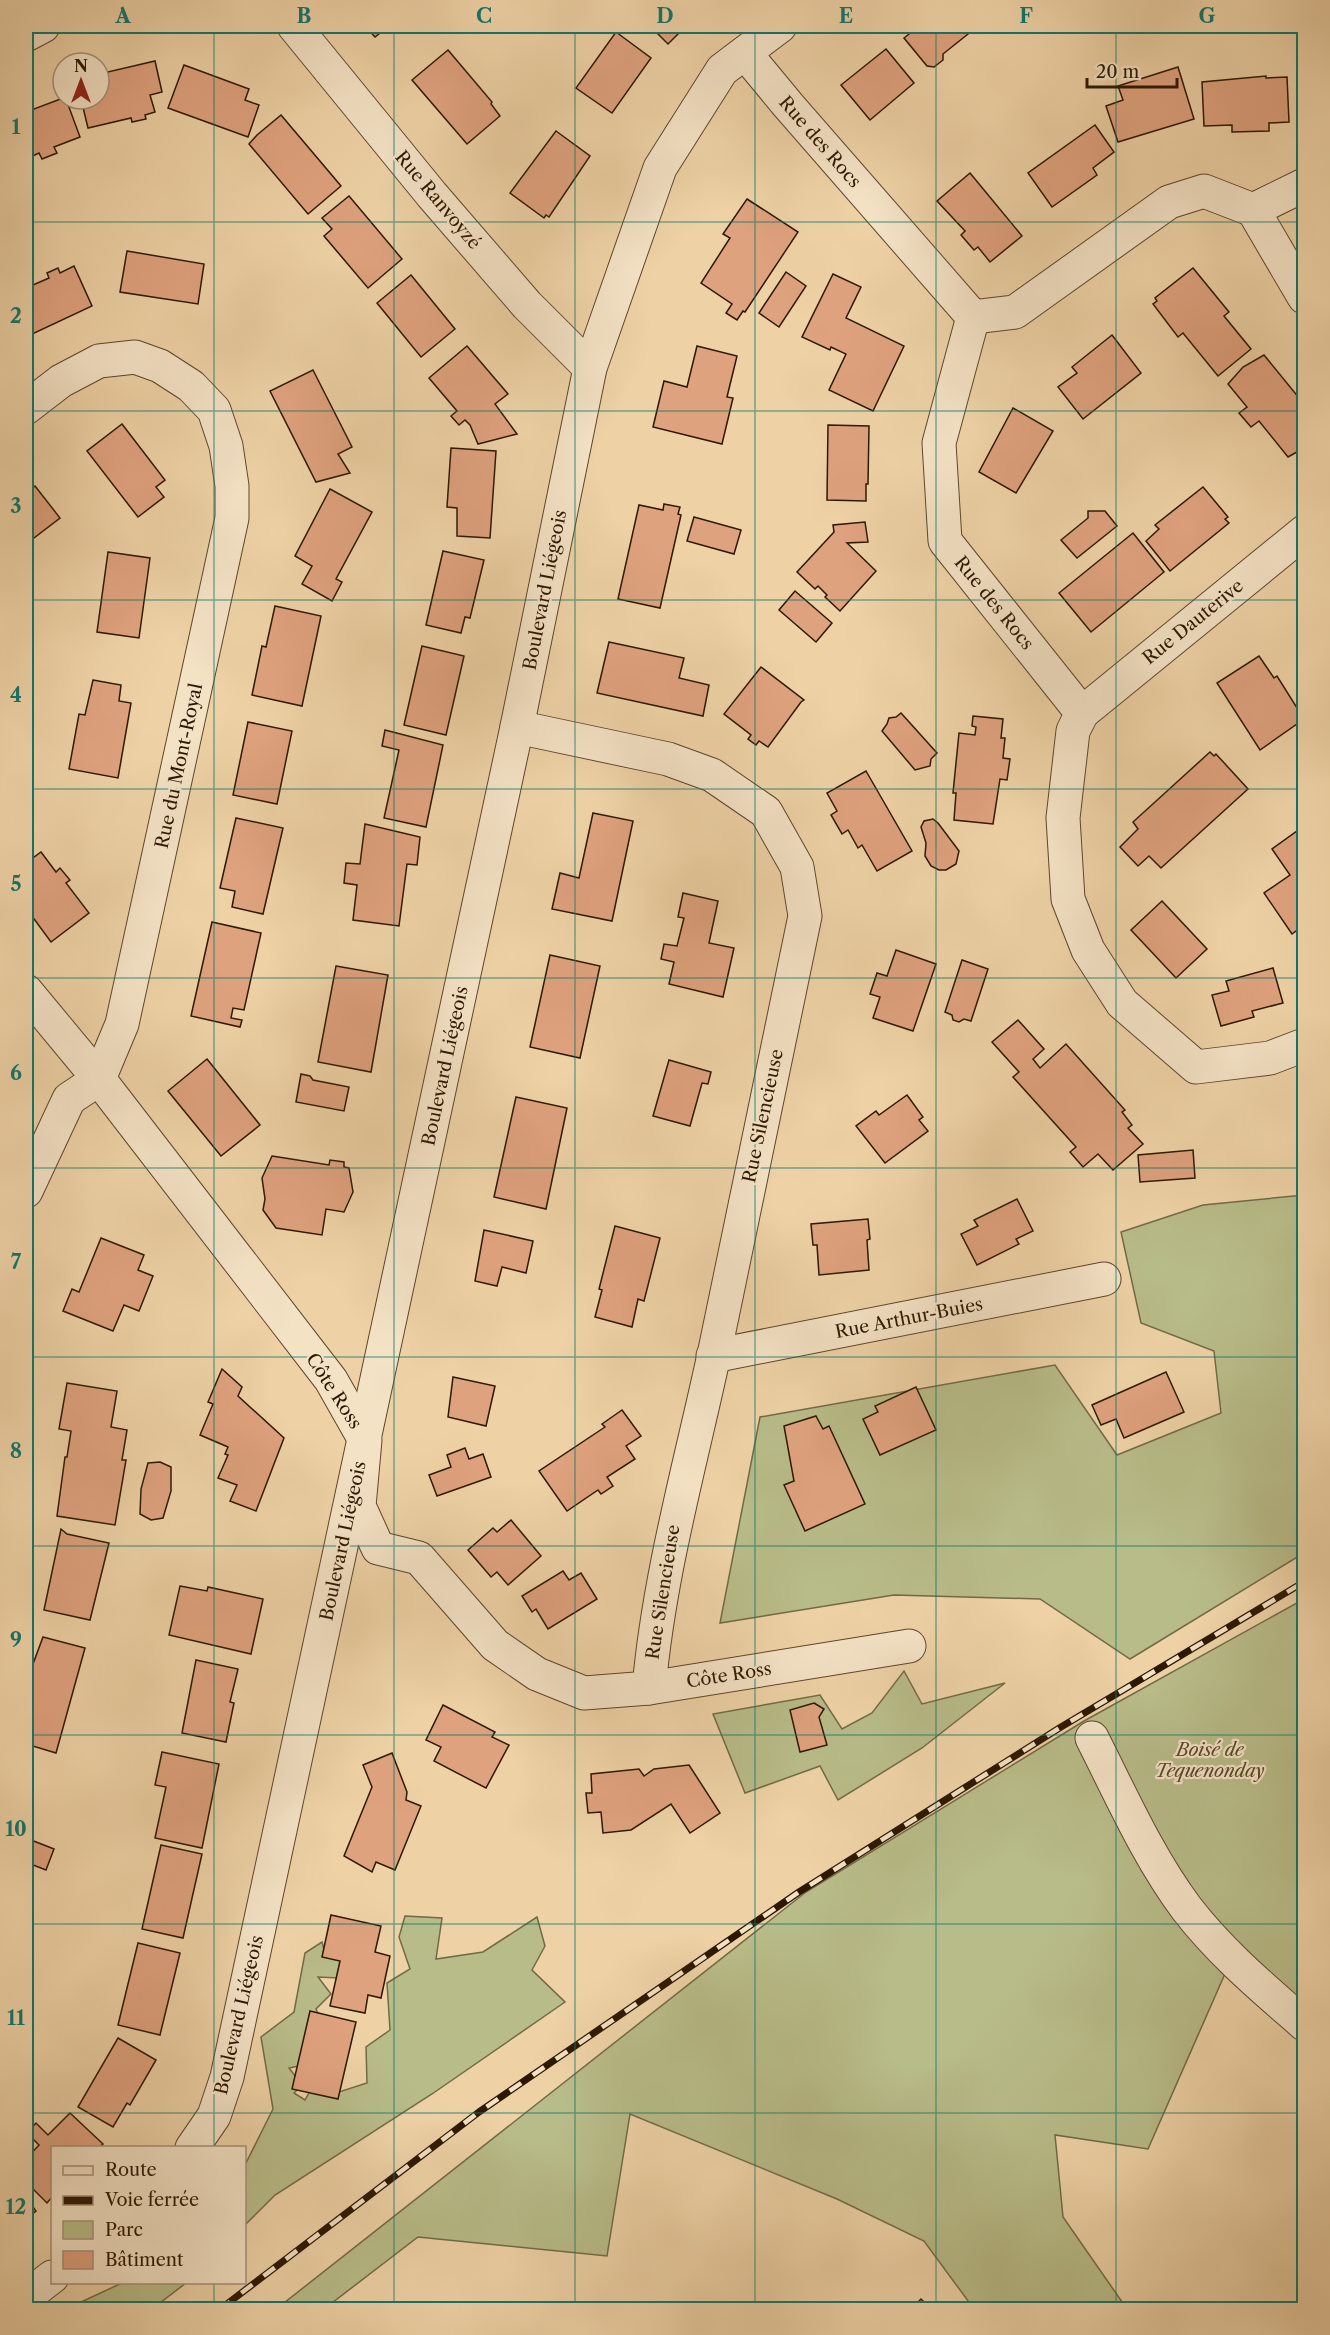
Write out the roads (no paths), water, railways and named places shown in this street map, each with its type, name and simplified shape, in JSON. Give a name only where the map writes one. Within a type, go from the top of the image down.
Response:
[{"type":"street","points":[[26,35],[43,26]]},
{"type":"street","name":"Rue Ranvoyzé","points":[[294,26],[432,195],[527,305],[590,368]]},
{"type":"street","name":"Boulevard Liégeois","points":[[193,2146],[214,2116],[227,2077],[517,727],[590,368],[660,168],[722,70],[780,26]]},
{"type":"street","name":"Rue des Rocs","points":[[745,52],[788,105],[973,317],[939,443],[945,541],[1082,713]]},
{"type":"street","points":[[1253,210],[1305,185]]},
{"type":"street","points":[[973,317],[1015,312],[1169,202],[1204,191],[1253,210],[1305,297]]},
{"type":"street","name":"Rue du Mont-Royal","points":[[26,408],[61,381],[99,361],[135,357],[160,366],[191,386],[214,410],[226,446],[232,486],[232,518],[122,1024],[99,1079]]},
{"type":"street","name":"Rue Dauterive","points":[[1082,713],[1305,532]]},
{"type":"street","points":[[1082,713],[1073,731],[1063,818],[1068,899],[1088,950],[1122,1003],[1196,1067],[1270,1058],[1305,1045]]},
{"type":"street","name":"Rue Silencieuse","points":[[517,727],[668,759],[712,775],[766,812],[797,867],[805,916],[713,1356],[673,1527],[653,1645],[649,1688]]},
{"type":"street","name":"Côte Ross","points":[[26,991],[99,1079],[331,1380],[365,1440],[359,1506],[378,1548],[419,1558],[495,1645],[537,1674],[584,1693],[649,1688],[909,1646]]},
{"type":"street","points":[[26,1191],[69,1099],[99,1079]]},
{"type":"street","name":"Rue Arthur-Buies","points":[[713,1356],[1104,1279]]},
{"type":"street","points":[[1092,1738],[1159,1867],[1188,1910],[1231,1960],[1305,2024]]},
{"type":"street","points":[[26,2297],[51,2278]]},
{"type":"railway","points":[[219,2310],[479,2112],[799,1892],[1061,1727],[1304,1582]]},
{"type":"park label","name":"Boisé de Tequenonday","points":[[1210,1760]]}]
